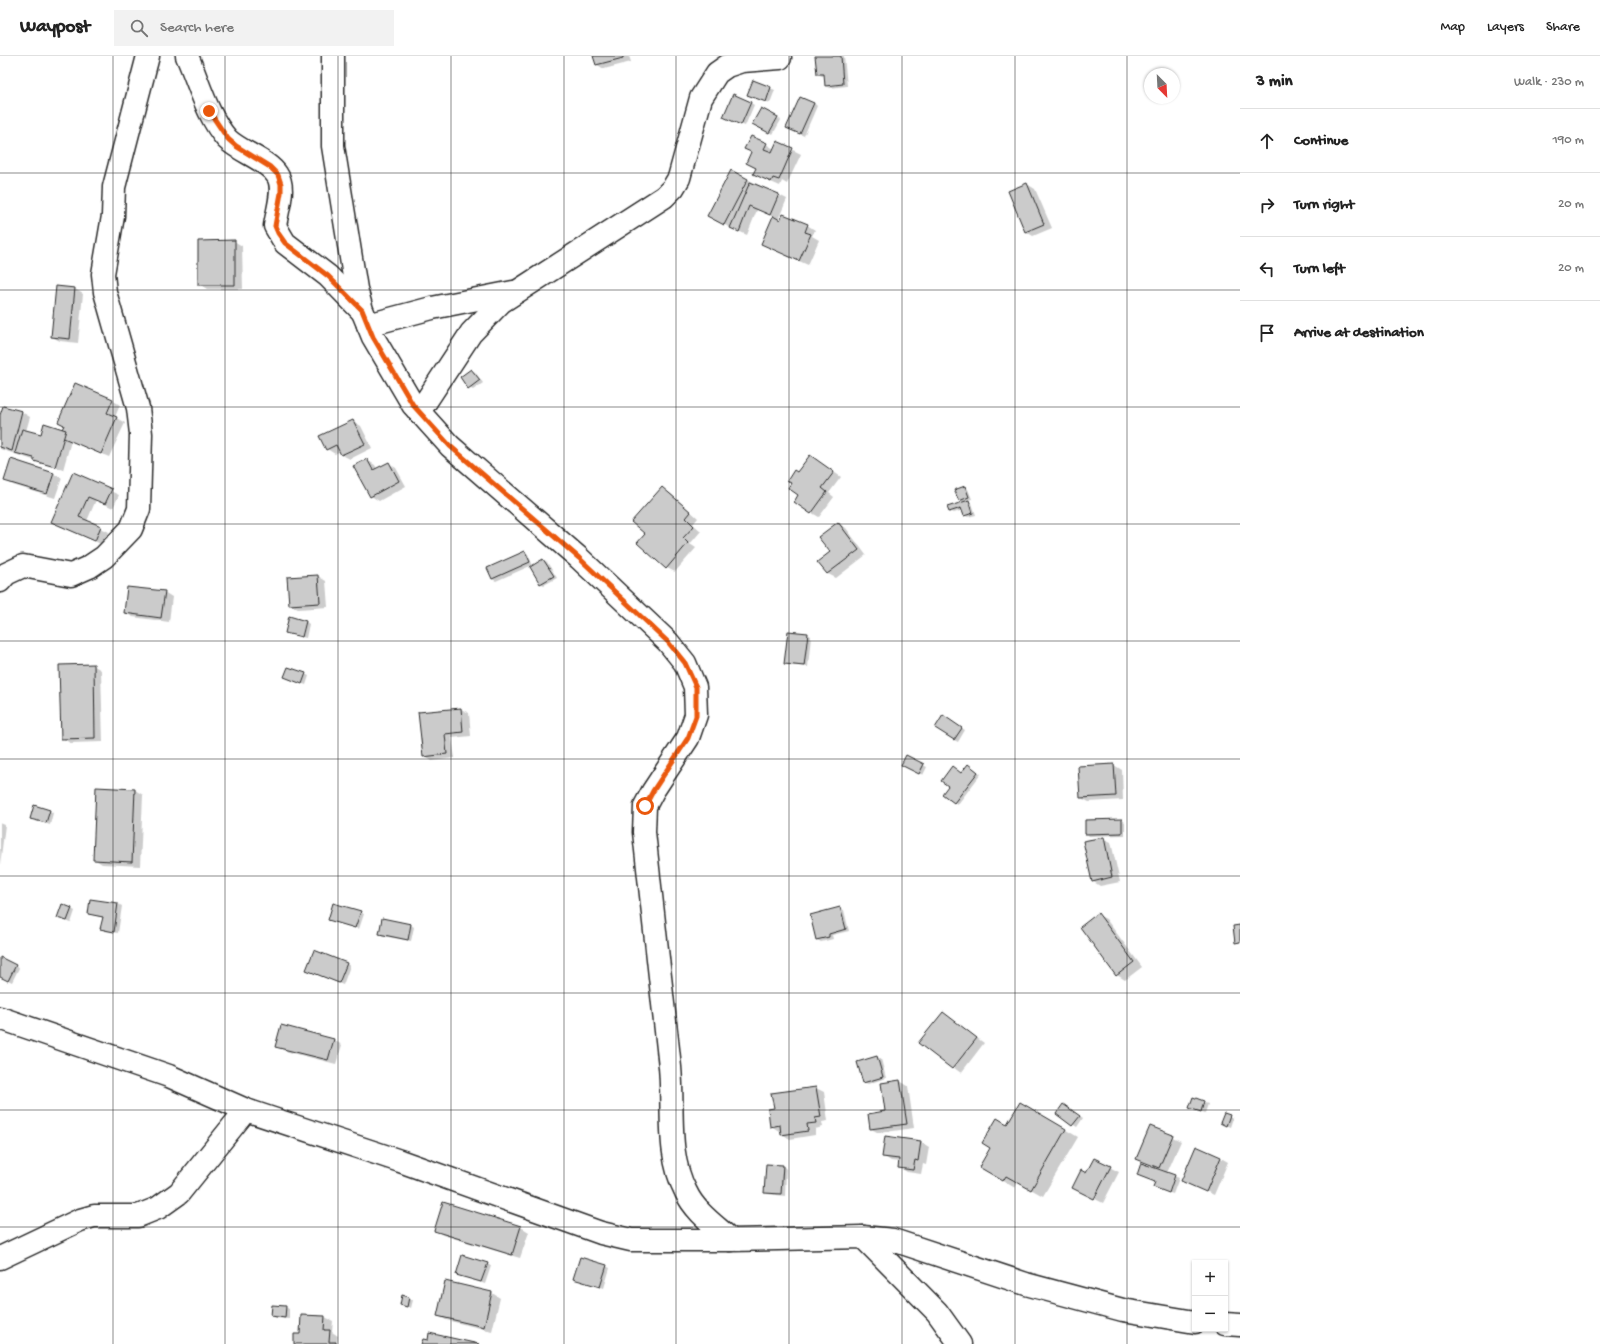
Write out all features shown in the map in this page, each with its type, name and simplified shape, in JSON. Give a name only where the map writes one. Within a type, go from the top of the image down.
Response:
[{"type":"street","points":[[0,581],[6,574],[23,566],[71,575],[89,567],[104,557],[131,529],[139,509],[141,434],[138,408],[105,292],[103,274],[113,216],[114,187],[148,56]]},
{"type":"street","points":[[187,56],[209,111],[218,127],[236,146],[270,167],[278,175],[281,184],[281,193],[275,226],[285,243],[328,276],[365,318]]},
{"type":"street","points":[[333,56],[334,146],[356,289],[373,337],[413,405],[450,446],[579,558],[668,642],[685,663],[696,687],[696,716],[688,738],[653,791],[645,806],[644,832],[670,1069],[671,1129],[677,1168],[685,1192],[694,1206],[731,1240]]},
{"type":"street","points":[[419,412],[471,333],[501,302],[664,197],[673,188],[679,178],[701,98],[717,73],[727,66],[742,61],[780,58]]},
{"type":"street","points":[[365,318],[432,308],[518,291]]},
{"type":"street","points":[[0,1018],[169,1076],[246,1110],[400,1161],[601,1233],[631,1240],[731,1240],[862,1237],[894,1240],[1026,1284],[1123,1310],[1192,1322]]},
{"type":"street","points":[[0,1258],[80,1220],[94,1216],[138,1216],[158,1208],[179,1193],[246,1110]]},
{"type":"street","points":[[862,1237],[937,1312],[960,1344]]},
{"type":"street","points":[[1228,1324],[1240,1325]]},
{"type":"building","points":[[593,56],[623,56],[623,58],[596,65]]},
{"type":"building","points":[[815,56],[841,56],[843,84],[825,86],[824,74],[817,74]]},
{"type":"building","points":[[753,80],[771,87],[766,102],[747,95]]},
{"type":"building","points":[[733,94],[751,102],[741,125],[723,117]]},
{"type":"building","points":[[800,97],[814,103],[800,134],[786,128]]},
{"type":"building","points":[[761,108],[778,117],[769,133],[752,124]]},
{"type":"building","points":[[751,136],[767,143],[764,149],[772,152],[777,141],[793,148],[779,180],[773,178],[771,182],[753,174],[756,168],[746,163],[751,152],[744,149]]},
{"type":"building","points":[[731,170],[748,179],[724,225],[707,216]]},
{"type":"building","points":[[750,182],[779,194],[770,215],[749,206],[739,232],[730,228]]},
{"type":"building","points":[[1027,183],[1044,224],[1025,232],[1008,191]]},
{"type":"building","points":[[783,214],[808,224],[805,232],[811,234],[799,261],[761,244],[773,216],[780,220]]},
{"type":"building","points":[[235,240],[235,285],[198,285],[198,241]]},
{"type":"building","points":[[56,286],[75,288],[70,339],[51,337]]},
{"type":"building","points":[[471,369],[480,380],[468,389],[460,377]]},
{"type":"building","points":[[75,383],[113,399],[107,413],[117,417],[101,454],[59,436],[64,425],[58,422]]},
{"type":"building","points":[[3,406],[22,411],[12,451],[0,447],[0,415]]},
{"type":"building","points":[[353,420],[365,444],[341,455],[336,445],[326,450],[319,436]]},
{"type":"building","points":[[44,423],[66,430],[55,467],[34,461],[34,458],[15,453],[22,429],[41,434]]},
{"type":"building","points":[[810,455],[834,472],[822,488],[827,492],[811,514],[794,502],[798,495],[788,488],[791,483],[787,481],[794,470],[797,472]]},
{"type":"building","points":[[11,459],[54,473],[47,494],[4,481]]},
{"type":"building","points":[[367,459],[373,470],[389,462],[399,481],[370,497],[353,466]]},
{"type":"building","points":[[73,472],[112,489],[105,504],[88,497],[79,517],[101,526],[95,541],[51,522]]},
{"type":"building","points":[[965,486],[969,497],[959,501],[954,490]]},
{"type":"building","points":[[662,487],[691,512],[686,518],[694,526],[683,538],[688,543],[666,569],[637,543],[645,534],[631,522]]},
{"type":"building","points":[[969,500],[973,513],[964,516],[961,508],[949,512],[947,507]]},
{"type":"building","points":[[838,522],[859,550],[827,574],[817,562],[830,552],[818,537]]},
{"type":"building","points":[[525,551],[530,562],[492,579],[487,568]]},
{"type":"building","points":[[543,559],[554,576],[540,584],[530,567]]},
{"type":"building","points":[[318,575],[320,603],[289,605],[287,577]]},
{"type":"building","points":[[127,587],[165,591],[161,618],[124,613]]},
{"type":"building","points":[[289,616],[306,621],[302,637],[285,633]]},
{"type":"building","points":[[788,631],[808,633],[804,666],[784,664]]},
{"type":"building","points":[[94,664],[95,738],[61,739],[59,665]]},
{"type":"building","points":[[288,667],[306,673],[302,684],[284,677]]},
{"type":"building","points":[[461,708],[463,732],[445,734],[447,754],[423,757],[418,712]]},
{"type":"building","points":[[943,715],[962,728],[954,740],[935,728]]},
{"type":"building","points":[[906,755],[924,764],[919,774],[901,765]]},
{"type":"building","points":[[968,764],[978,772],[954,803],[942,794],[948,786],[941,781],[952,766],[961,773]]},
{"type":"building","points":[[1114,764],[1116,796],[1080,798],[1078,766]]},
{"type":"building","points":[[96,787],[135,789],[132,862],[93,860]]},
{"type":"building","points":[[34,805],[50,810],[46,823],[30,819]]},
{"type":"building","points":[[1122,819],[1122,833],[1085,834],[1085,820]]},
{"type":"building","points":[[1104,837],[1112,877],[1092,882],[1083,841]]},
{"type":"building","points":[[90,899],[118,903],[114,932],[100,929],[103,917],[88,914]]},
{"type":"building","points":[[333,903],[361,911],[355,928],[328,920]]},
{"type":"building","points":[[62,904],[72,908],[67,921],[57,918]]},
{"type":"building","points":[[840,907],[846,929],[829,934],[829,937],[816,940],[810,915]]},
{"type":"building","points":[[1098,913],[1134,962],[1116,976],[1080,927]]},
{"type":"building","points":[[382,918],[411,924],[408,940],[379,934]]},
{"type":"building","points":[[1240,925],[1240,942],[1235,943],[1233,926]]},
{"type":"building","points":[[314,950],[347,963],[339,983],[306,970]]},
{"type":"building","points":[[0,957],[16,965],[8,981],[0,977]]},
{"type":"building","points":[[943,1012],[977,1038],[952,1069],[918,1043]]},
{"type":"building","points":[[281,1025],[334,1039],[328,1060],[275,1047]]},
{"type":"building","points":[[877,1056],[883,1077],[863,1083],[857,1062]]},
{"type":"building","points":[[900,1080],[907,1124],[870,1129],[868,1114],[885,1111],[881,1083]]},
{"type":"building","points":[[816,1087],[821,1117],[815,1118],[816,1123],[807,1124],[808,1131],[781,1135],[780,1125],[770,1127],[768,1109],[774,1108],[771,1093]]},
{"type":"building","points":[[1193,1097],[1204,1101],[1201,1112],[1189,1108]]},
{"type":"building","points":[[1020,1102],[1066,1129],[1031,1190],[1006,1176],[1003,1181],[979,1167],[990,1148],[982,1143],[997,1118],[1007,1124]]},
{"type":"building","points":[[1063,1104],[1080,1116],[1072,1126],[1056,1114]]},
{"type":"building","points":[[1224,1113],[1230,1115],[1226,1126],[1220,1123]]},
{"type":"building","points":[[1150,1126],[1173,1135],[1159,1168],[1136,1159]]},
{"type":"building","points":[[885,1136],[921,1141],[918,1161],[915,1160],[913,1170],[898,1168],[899,1159],[882,1157]]},
{"type":"building","points":[[1196,1146],[1221,1157],[1206,1192],[1181,1181]]},
{"type":"building","points":[[1094,1158],[1111,1166],[1094,1199],[1072,1188],[1081,1170],[1086,1173]]},
{"type":"building","points":[[1141,1163],[1175,1175],[1169,1193],[1153,1187],[1155,1182],[1137,1175]]},
{"type":"building","points":[[766,1164],[783,1165],[781,1194],[764,1193]]},
{"type":"building","points":[[443,1202],[521,1226],[512,1255],[434,1231]]},
{"type":"building","points":[[462,1255],[488,1263],[481,1282],[456,1275]]},
{"type":"building","points":[[580,1257],[607,1265],[600,1287],[573,1279]]},
{"type":"building","points":[[445,1281],[492,1292],[484,1327],[437,1316]]},
{"type":"building","points":[[402,1295],[409,1297],[407,1307],[400,1305]]},
{"type":"building","points":[[272,1305],[286,1306],[285,1318],[271,1316]]},
{"type":"building","points":[[301,1315],[325,1316],[324,1330],[330,1330],[329,1342],[336,1342],[336,1344],[294,1344],[294,1334],[300,1334]]},
{"type":"building","points":[[429,1333],[479,1344],[421,1344],[423,1339],[428,1340]]},
{"type":"route","points":[[209,111],[218,127],[228,139],[236,146],[270,167],[278,175],[281,184],[281,193],[275,226],[278,233],[285,243],[328,276],[362,310],[373,337],[413,405],[450,446],[579,558],[668,642],[685,663],[696,687],[696,716],[688,738],[653,791],[645,806]]}]
